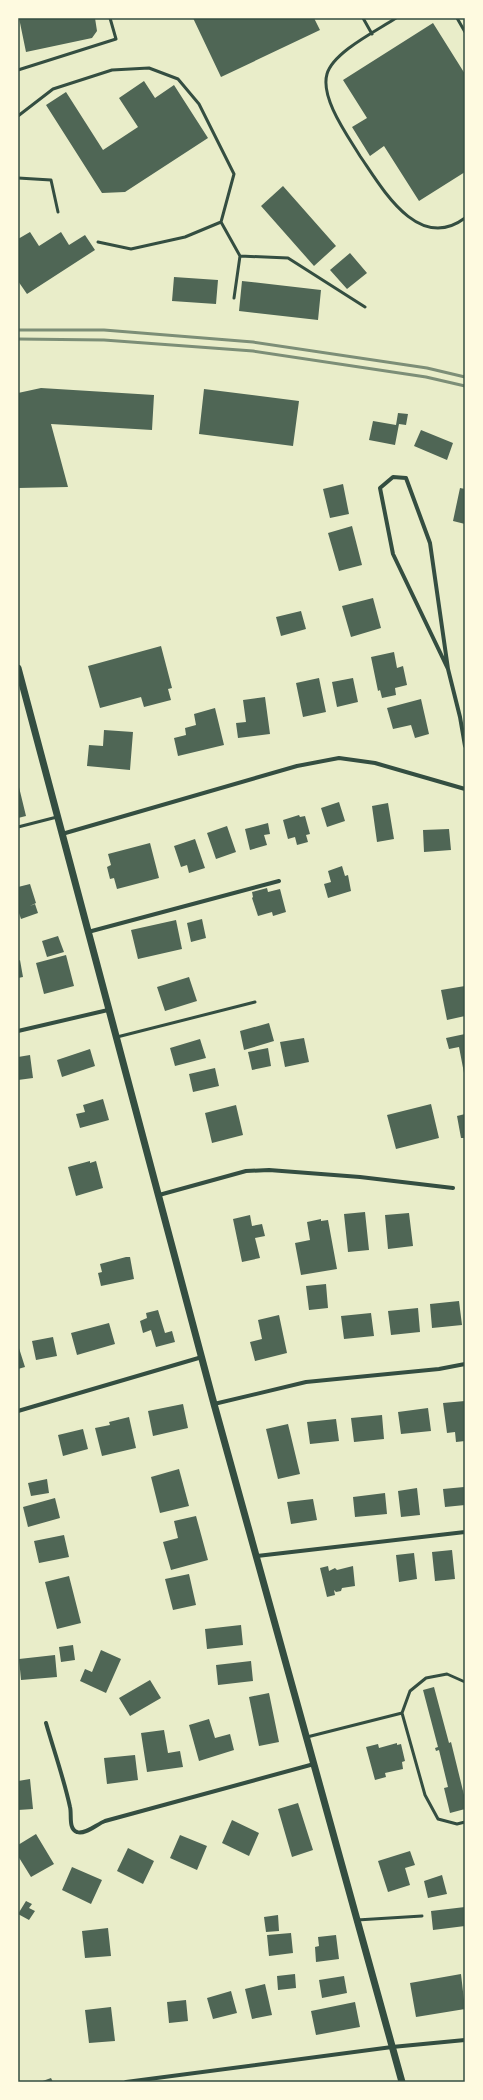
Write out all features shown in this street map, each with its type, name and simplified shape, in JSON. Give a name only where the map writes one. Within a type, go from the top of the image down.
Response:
[{"type":"street","points":[[448,669],[393,554],[380,488],[393,477],[406,478],[430,543],[448,669],[460,716],[465,746]]},
{"type":"street","points":[[18,668],[115,1038],[159,1195],[214,1404],[402,2082]]},
{"type":"street","points":[[61,834],[297,766],[339,758],[375,763],[465,789]]},
{"type":"street","points":[[87,932],[279,881]]},
{"type":"street","points":[[18,1031],[108,1010]]},
{"type":"street","points":[[159,1195],[246,1171],[269,1170],[360,1177],[453,1188]]},
{"type":"street","points":[[18,1411],[202,1357]]},
{"type":"street","points":[[214,1404],[306,1382],[439,1369],[465,1364]]},
{"type":"street","points":[[257,1556],[465,1532]]},
{"type":"street","points":[[46,1723],[71,1808],[72,1826],[75,1831],[79,1833],[85,1832],[105,1821],[314,1764]]},
{"type":"street","points":[[126,2082],[392,2047],[465,2040]]},
{"type":"lane","points":[[18,70],[116,39],[110,18]]},
{"type":"lane","points":[[363,18],[372,34]]},
{"type":"lane","points":[[396,18],[338,56],[327,73],[325,88],[339,121],[387,196],[404,214],[420,224],[433,228],[445,228],[465,218]]},
{"type":"lane","points":[[457,18],[465,32]]},
{"type":"lane","points":[[18,116],[53,89],[112,70],[149,68],[178,79],[199,104],[234,174],[221,222],[240,256],[234,298]]},
{"type":"lane","points":[[18,178],[51,180],[58,212]]},
{"type":"lane","points":[[98,242],[131,249],[185,237],[221,222]]},
{"type":"lane","points":[[240,256],[288,258],[365,307]]},
{"type":"lane","points":[[18,827],[57,817]]},
{"type":"lane","points":[[115,1038],[254,1002]]},
{"type":"lane","points":[[465,1682],[447,1674],[426,1678],[410,1691],[402,1713],[425,1795],[438,1819],[457,1824],[465,1822]]},
{"type":"lane","points":[[307,1736],[402,1713]]},
{"type":"lane","points":[[356,1920],[422,1916]]},
{"type":"building","points":[[19,18],[95,18],[97,31],[92,38],[26,52]]},
{"type":"building","points":[[193,18],[314,18],[320,30],[221,77]]},
{"type":"building","points":[[433,23],[465,74],[465,172],[419,201],[384,146],[370,156],[352,127],[367,118],[343,80]]},
{"type":"building","points":[[144,81],[155,98],[174,85],[208,138],[125,192],[102,193],[46,105],[66,92],[103,150],[138,127],[119,98]]},
{"type":"building","points":[[283,186],[336,246],[314,266],[261,206]]},
{"type":"building","points":[[30,232],[39,246],[61,232],[69,245],[85,235],[95,250],[27,294],[18,281],[18,239]]},
{"type":"building","points":[[350,253],[367,273],[347,289],[330,270]]},
{"type":"building","points":[[174,277],[218,280],[216,304],[172,301]]},
{"type":"building","points":[[242,281],[321,290],[318,320],[239,311]]},
{"type":"building","points":[[41,388],[154,395],[152,430],[51,424],[68,487],[18,488],[18,393]]},
{"type":"building","points":[[204,389],[299,401],[293,446],[199,434]]},
{"type":"building","points":[[398,413],[408,414],[406,425],[399,424],[395,445],[369,440],[373,421],[396,425]]},
{"type":"building","points":[[421,430],[453,443],[447,460],[414,446]]},
{"type":"building","points":[[343,484],[349,514],[330,518],[323,489]]},
{"type":"building","points":[[460,488],[465,489],[465,524],[453,521]]},
{"type":"building","points":[[352,526],[362,565],[339,571],[328,533]]},
{"type":"building","points":[[373,598],[381,628],[351,637],[342,606]]},
{"type":"building","points":[[301,611],[306,629],[281,636],[276,617]]},
{"type":"building","points":[[161,646],[172,688],[168,689],[171,700],[144,707],[141,697],[100,708],[88,666]]},
{"type":"building","points":[[394,652],[397,668],[403,666],[407,685],[395,688],[396,695],[382,698],[380,690],[378,691],[371,657]]},
{"type":"building","points":[[319,678],[326,712],[303,717],[296,683]]},
{"type":"building","points":[[353,678],[358,702],[337,707],[332,682]]},
{"type":"building","points":[[265,697],[270,734],[238,738],[236,723],[246,722],[243,700]]},
{"type":"building","points":[[421,699],[429,734],[415,738],[411,725],[393,729],[387,708]]},
{"type":"building","points":[[215,708],[224,745],[178,756],[174,738],[186,735],[185,728],[196,725],[194,714]]},
{"type":"building","points":[[104,730],[133,732],[130,770],[87,766],[89,745],[103,746]]},
{"type":"building","points":[[18,783],[26,816],[18,818]]},
{"type":"building","points":[[339,802],[345,821],[327,827],[321,808]]},
{"type":"building","points":[[388,803],[394,839],[377,842],[372,806]]},
{"type":"building","points":[[299,815],[300,817],[305,816],[310,834],[306,835],[308,842],[297,845],[295,837],[288,839],[283,820]]},
{"type":"building","points":[[268,823],[270,834],[264,835],[267,845],[250,850],[245,829]]},
{"type":"building","points":[[227,826],[236,852],[216,859],[207,833]]},
{"type":"building","points":[[449,829],[451,850],[424,852],[423,830]]},
{"type":"building","points":[[195,839],[205,868],[189,873],[187,865],[181,867],[174,846]]},
{"type":"building","points":[[150,843],[159,878],[117,889],[114,878],[110,879],[107,867],[111,865],[108,854]]},
{"type":"building","points":[[342,866],[345,876],[348,875],[351,891],[328,898],[324,884],[331,882],[328,871]]},
{"type":"building","points":[[30,884],[36,903],[30,906],[35,904],[38,913],[21,919],[18,910],[18,887]]},
{"type":"building","points":[[267,888],[268,892],[280,889],[286,912],[273,916],[272,912],[258,916],[252,898],[252,892]]},
{"type":"building","points":[[202,919],[206,938],[191,942],[187,923]]},
{"type":"building","points":[[176,920],[182,949],[138,959],[131,930]]},
{"type":"building","points":[[58,936],[64,952],[47,957],[42,941]]},
{"type":"building","points":[[66,955],[74,986],[44,994],[36,963]]},
{"type":"building","points":[[20,960],[23,977],[18,978],[18,961]]},
{"type":"building","points":[[189,977],[197,1001],[165,1011],[157,987]]},
{"type":"building","points":[[465,986],[465,1016],[447,1020],[441,990]]},
{"type":"building","points":[[269,1023],[274,1041],[244,1050],[240,1031]]},
{"type":"building","points":[[465,1034],[464,1073],[459,1047],[449,1049],[446,1038]]},
{"type":"building","points":[[304,1038],[309,1062],[285,1067],[280,1042]]},
{"type":"building","points":[[200,1039],[206,1058],[175,1066],[170,1048]]},
{"type":"building","points":[[268,1048],[271,1066],[252,1070],[248,1052]]},
{"type":"building","points":[[90,1049],[95,1066],[62,1077],[57,1060]]},
{"type":"building","points":[[30,1055],[33,1078],[18,1080],[18,1057]]},
{"type":"building","points":[[215,1068],[219,1086],[193,1092],[189,1074]]},
{"type":"building","points":[[103,1099],[109,1120],[80,1128],[76,1114],[85,1112],[83,1105]]},
{"type":"building","points":[[431,1104],[439,1138],[396,1149],[387,1115]]},
{"type":"building","points":[[236,1105],[243,1135],[212,1143],[205,1113]]},
{"type":"building","points":[[465,1114],[465,1138],[461,1138],[457,1116]]},
{"type":"building","points":[[90,1161],[90,1163],[96,1161],[103,1188],[76,1196],[68,1167]]},
{"type":"building","points":[[365,1212],[369,1250],[348,1252],[344,1214]]},
{"type":"building","points":[[409,1213],[413,1246],[388,1249],[385,1215]]},
{"type":"building","points":[[250,1215],[252,1226],[262,1224],[265,1236],[255,1238],[260,1258],[242,1262],[233,1219]]},
{"type":"building","points":[[321,1219],[321,1221],[328,1220],[337,1269],[301,1275],[295,1243],[310,1240],[307,1222]]},
{"type":"building","points":[[130,1257],[134,1279],[101,1286],[98,1273],[102,1272],[100,1264]]},
{"type":"building","points":[[326,1284],[328,1308],[309,1310],[306,1286]]},
{"type":"building","points":[[459,1301],[462,1325],[432,1328],[430,1304]]},
{"type":"building","points":[[418,1308],[420,1332],[391,1335],[388,1311]]},
{"type":"building","points":[[158,1310],[165,1333],[172,1331],[175,1342],[156,1347],[151,1330],[143,1333],[140,1321],[147,1318],[146,1313]]},
{"type":"building","points":[[371,1313],[374,1336],[344,1339],[341,1316]]},
{"type":"building","points":[[279,1315],[287,1353],[255,1361],[250,1342],[262,1339],[258,1320]]},
{"type":"building","points":[[109,1323],[115,1344],[77,1355],[71,1333]]},
{"type":"building","points":[[53,1337],[57,1356],[36,1360],[32,1341]]},
{"type":"building","points":[[18,1345],[25,1367],[18,1369]]},
{"type":"building","points":[[465,1401],[465,1441],[456,1442],[455,1432],[447,1433],[443,1403]]},
{"type":"building","points":[[183,1404],[188,1428],[153,1436],[148,1411]]},
{"type":"building","points":[[428,1408],[431,1431],[401,1434],[398,1412]]},
{"type":"building","points":[[382,1415],[384,1439],[354,1442],[351,1418]]},
{"type":"building","points":[[129,1417],[136,1448],[102,1456],[95,1428],[110,1425],[109,1422]]},
{"type":"building","points":[[336,1419],[339,1441],[310,1444],[307,1422]]},
{"type":"building","points":[[288,1424],[300,1474],[278,1479],[266,1429]]},
{"type":"building","points":[[83,1429],[88,1449],[63,1456],[58,1435]]},
{"type":"building","points":[[179,1469],[189,1506],[160,1513],[151,1477]]},
{"type":"building","points":[[47,1479],[49,1493],[31,1496],[28,1483]]},
{"type":"building","points":[[464,1487],[465,1505],[445,1507],[443,1489]]},
{"type":"building","points":[[417,1488],[420,1515],[401,1517],[398,1491]]},
{"type":"building","points":[[385,1493],[387,1514],[355,1517],[353,1497]]},
{"type":"building","points":[[55,1498],[60,1518],[28,1527],[23,1507]]},
{"type":"building","points":[[313,1499],[317,1520],[291,1524],[287,1502]]},
{"type":"building","points":[[196,1516],[208,1560],[171,1570],[163,1542],[178,1538],[174,1521]]},
{"type":"building","points":[[64,1535],[69,1557],[39,1563],[34,1541]]},
{"type":"building","points":[[452,1550],[455,1579],[435,1581],[432,1552]]},
{"type":"building","points":[[414,1553],[417,1579],[399,1582],[396,1555]]},
{"type":"building","points":[[328,1566],[329,1571],[335,1568],[337,1570],[353,1566],[355,1586],[342,1588],[341,1591],[336,1592],[334,1590],[335,1595],[327,1597],[320,1568]]},
{"type":"building","points":[[189,1574],[196,1605],[173,1610],[165,1579]]},
{"type":"building","points":[[69,1576],[81,1623],[57,1629],[45,1582]]},
{"type":"building","points":[[241,1625],[243,1645],[207,1649],[205,1629]]},
{"type":"building","points":[[73,1645],[75,1660],[61,1662],[59,1647]]},
{"type":"building","points":[[101,1650],[121,1659],[106,1693],[80,1681],[85,1669],[92,1672]]},
{"type":"building","points":[[55,1655],[57,1677],[21,1680],[19,1659]]},
{"type":"building","points":[[251,1661],[253,1681],[218,1685],[216,1665]]},
{"type":"building","points":[[150,1680],[161,1698],[130,1716],[119,1698]]},
{"type":"building","points":[[434,1687],[449,1743],[451,1742],[465,1799],[465,1809],[450,1813],[444,1788],[448,1787],[439,1750],[436,1751],[435,1748],[438,1747],[423,1690]]},
{"type":"building","points":[[269,1693],[279,1742],[259,1746],[249,1697]]},
{"type":"building","points":[[209,1719],[215,1738],[230,1734],[234,1750],[199,1761],[189,1725]]},
{"type":"building","points":[[164,1730],[168,1753],[180,1751],[183,1767],[147,1772],[141,1733]]},
{"type":"building","points":[[397,1743],[397,1745],[401,1744],[405,1761],[402,1762],[403,1769],[385,1773],[386,1777],[375,1780],[366,1747],[378,1744],[379,1748]]},
{"type":"building","points":[[135,1755],[138,1780],[107,1784],[104,1758]]},
{"type":"building","points":[[30,1779],[33,1809],[18,1810],[18,1781]]},
{"type":"building","points":[[298,1803],[313,1850],[292,1857],[278,1809]]},
{"type":"building","points":[[232,1820],[259,1833],[249,1856],[222,1843]]},
{"type":"building","points":[[36,1834],[54,1864],[31,1877],[18,1856],[18,1845]]},
{"type":"building","points":[[180,1835],[207,1846],[197,1870],[170,1858]]},
{"type":"building","points":[[128,1848],[154,1861],[143,1884],[117,1871]]},
{"type":"building","points":[[410,1851],[415,1865],[405,1868],[410,1885],[388,1892],[378,1861]]},
{"type":"building","points":[[72,1867],[102,1880],[91,1904],[62,1890]]},
{"type":"building","points":[[442,1875],[447,1894],[428,1898],[424,1881]]},
{"type":"building","points":[[26,1901],[32,1904],[29,1908],[35,1911],[29,1920],[18,1914]]},
{"type":"building","points":[[465,1907],[465,1926],[433,1930],[431,1911]]},
{"type":"building","points":[[278,1915],[279,1931],[266,1932],[264,1917]]},
{"type":"building","points":[[108,1928],[111,1956],[85,1958],[82,1931]]},
{"type":"building","points":[[291,1933],[293,1953],[269,1956],[267,1935]]},
{"type":"building","points":[[336,1935],[339,1959],[316,1962],[315,1947],[319,1946],[318,1937]]},
{"type":"building","points":[[295,1974],[296,1988],[278,1990],[277,1976]]},
{"type":"building","points":[[461,1974],[465,2009],[416,2017],[410,1983]]},
{"type":"building","points":[[344,1976],[347,1993],[322,1998],[319,1980]]},
{"type":"building","points":[[265,1984],[272,2015],[252,2019],[245,1989]]},
{"type":"building","points":[[231,1991],[237,2013],[213,2019],[207,1998]]},
{"type":"building","points":[[186,2000],[188,2021],[169,2023],[167,2002]]},
{"type":"building","points":[[355,2002],[360,2027],[316,2035],[311,2011]]},
{"type":"building","points":[[111,2007],[115,2041],[89,2043],[85,2010]]},
{"type":"building","points":[[51,2078],[53,2082],[40,2082]]},
{"type":"railway","points":[[18,330],[104,330],[253,342],[427,368],[465,377]]},
{"type":"railway","points":[[18,339],[104,340],[253,351],[426,377],[465,386]]}]
